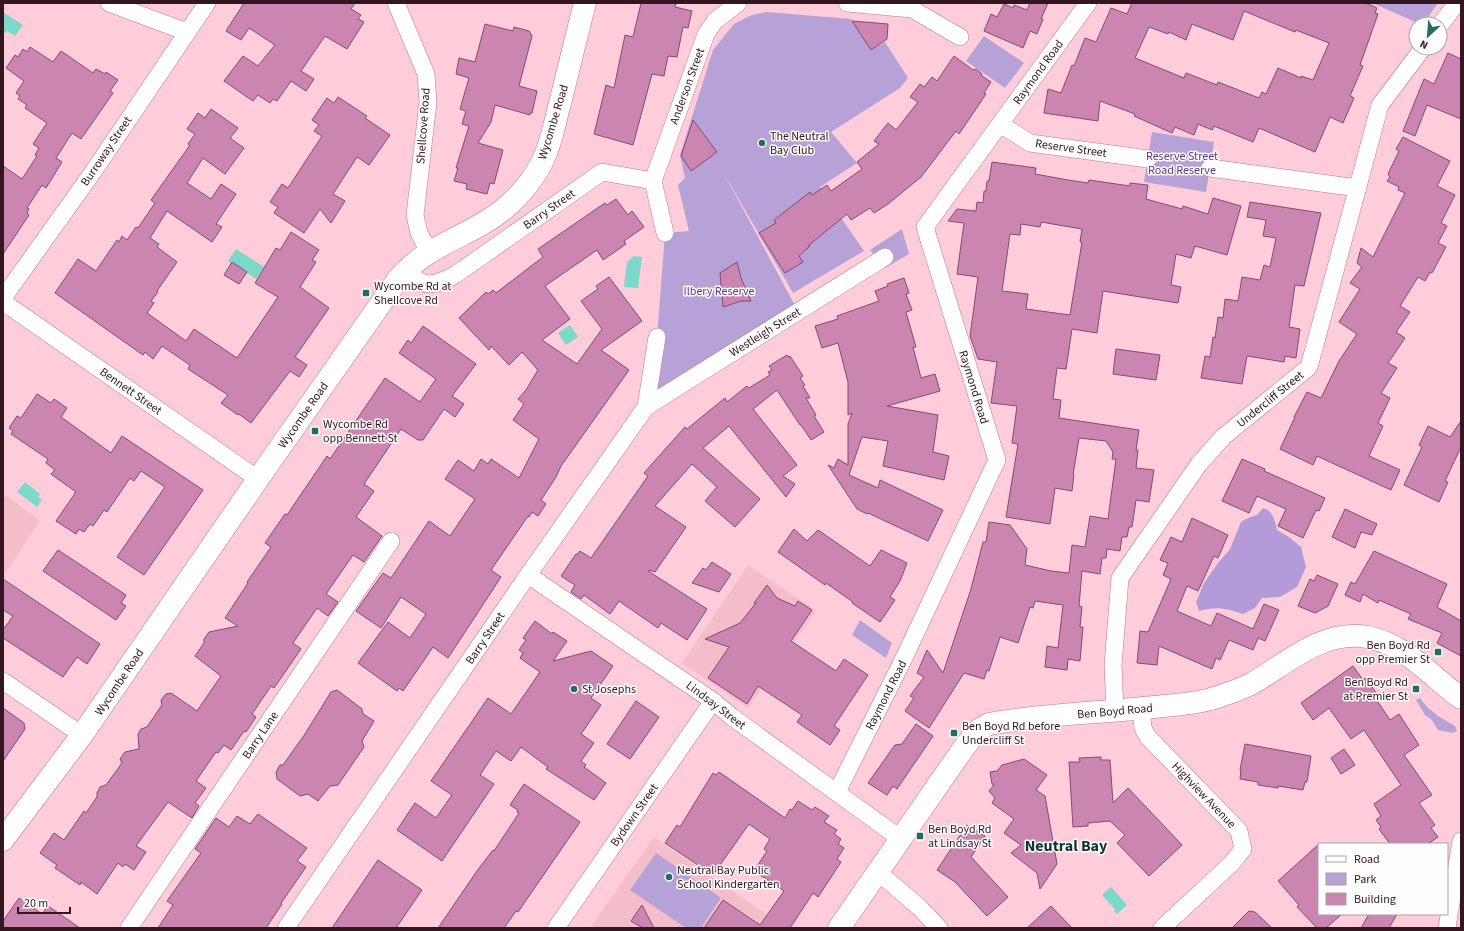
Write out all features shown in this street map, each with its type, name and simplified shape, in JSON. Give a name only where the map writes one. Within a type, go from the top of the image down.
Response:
[{"type":"street","points":[[109,3],[187,32]]},
{"type":"street","name":"Burroway Street","points":[[3,298],[93,172],[207,3]]},
{"type":"street","name":"Shellcove Road","points":[[396,3],[426,74],[428,102],[415,215],[419,233],[429,252]]},
{"type":"street","name":"Wycombe Road","points":[[3,840],[82,735],[258,479],[406,270],[429,252],[487,221],[505,209],[524,189],[546,153],[554,129],[585,3]]},
{"type":"street","name":"Anderson Street","points":[[653,181],[706,34],[715,21],[738,3]]},
{"type":"street","points":[[847,3],[912,9],[960,37]]},
{"type":"street","name":"Raymond Road","points":[[837,792],[904,658],[997,460],[925,227],[1088,3]]},
{"type":"street","name":"Undercliff Street","points":[[1115,711],[1113,666],[1120,578],[1199,464],[1223,437],[1309,367],[1380,105],[1417,56]]},
{"type":"street","name":"Reserve Street","points":[[1000,124],[1030,143],[1148,159]]},
{"type":"street","points":[[1210,168],[1358,188]]},
{"type":"street","name":"Barry Street","points":[[406,270],[422,282],[432,283],[442,281],[455,275],[602,172],[653,181]]},
{"type":"street","points":[[653,181],[665,233]]},
{"type":"street","name":"Westleigh Street","points":[[646,407],[885,257]]},
{"type":"street","name":"Bennett Street","points":[[3,302],[258,479]]},
{"type":"street","name":"Barry Street","points":[[286,928],[528,575],[646,407],[657,337]]},
{"type":"street","name":"Barry Lane","points":[[129,928],[391,541]]},
{"type":"street","name":"Lindsay Street","points":[[528,575],[713,701],[743,726],[901,839]]},
{"type":"street","name":"Ben Boyd Road","points":[[839,928],[964,746],[980,729],[989,724],[1142,709],[1210,699],[1249,684],[1326,640],[1348,636],[1361,636],[1378,640],[1403,652],[1461,698]]},
{"type":"street","points":[[3,681],[82,735]]},
{"type":"street","name":"Bydown Street","points":[[556,928],[713,701]]},
{"type":"street","name":"Highview Avenue","points":[[1142,709],[1144,728],[1147,736],[1239,831],[1243,849],[1232,863],[1162,928]]},
{"type":"street","points":[[1447,928],[1461,841]]},
{"type":"street","points":[[878,872],[920,908],[939,928]]},
{"type":"shaded area","points":[[3,12],[23,25],[15,36],[7,31],[5,33],[3,32]]},
{"type":"shaded area","points":[[236,249],[264,267],[256,279],[228,261]]},
{"type":"shaded area","points":[[634,256],[642,257],[638,288],[624,287],[627,262]]},
{"type":"shaded area","points":[[570,325],[578,337],[566,345],[558,333]]},
{"type":"shaded area","points":[[25,482],[40,494],[38,497],[42,500],[37,507],[17,492]]},
{"type":"shaded area","points":[[3,494],[40,520],[3,577]]},
{"type":"shaded area","points":[[1263,508],[1271,514],[1277,530],[1289,537],[1301,547],[1306,567],[1297,587],[1280,597],[1262,598],[1255,608],[1243,614],[1221,608],[1199,611],[1196,602],[1204,583],[1230,549],[1241,522],[1257,515]]},
{"type":"shaded area","points":[[748,565],[816,611],[748,708],[682,663]]},
{"type":"shaded area","name":"Neutral Bay Public School Kindergarten","points":[[654,837],[786,928],[590,928]]},
{"type":"shaded area","points":[[1111,887],[1127,905],[1117,914],[1114,911],[1115,909],[1102,895]]},
{"type":"green space","points":[[1372,3],[1438,3],[1429,16],[1408,16],[1408,19]]},
{"type":"green space","name":"The Neutral Bay Club","points":[[767,12],[851,19],[871,50],[885,42],[908,78],[900,88],[831,132],[857,163],[820,187],[864,251],[793,293],[723,172],[798,311],[646,407],[657,337],[665,233],[689,231],[678,185],[685,178],[680,155],[713,50],[734,24],[752,15]]},
{"type":"green space","points":[[984,36],[1024,63],[1005,88],[966,61]]},
{"type":"green space","name":"Reserve Street Road Reserve","points":[[1152,132],[1214,142],[1206,192],[1144,182]]},
{"type":"green space","points":[[902,229],[909,254],[885,268],[870,250]]},
{"type":"green space","points":[[860,620],[892,643],[886,658],[852,635]]},
{"type":"green space","points":[[1420,698],[1427,707],[1438,716],[1455,726],[1457,731],[1453,733],[1438,730],[1432,720],[1425,715],[1416,700]]},
{"type":"green space","points":[[656,853],[721,898],[701,928],[686,928],[630,890]]},
{"type":"building","points":[[244,3],[355,3],[351,9],[361,15],[358,19],[364,22],[347,49],[325,36],[301,71],[314,79],[306,91],[291,81],[277,101],[273,99],[270,103],[258,95],[253,101],[224,81],[243,56],[258,66],[275,45],[249,28],[241,40],[226,31]]},
{"type":"building","points":[[641,3],[676,3],[675,7],[692,11],[688,28],[683,27],[677,57],[668,56],[664,76],[652,74],[633,145],[594,134],[606,85],[614,88],[625,35],[633,37]]},
{"type":"building","points":[[1030,3],[1048,3],[1041,19],[1043,19],[1037,34],[1030,31],[1023,48],[984,31],[991,14],[997,17],[1004,4],[1013,8],[1014,5],[1027,10]]},
{"type":"building","points":[[1132,3],[1366,3],[1377,8],[1375,13],[1378,14],[1360,65],[1363,66],[1350,96],[1354,98],[1343,123],[1330,117],[1315,152],[1259,128],[1253,142],[1214,126],[1212,130],[1198,124],[1194,135],[1175,127],[1172,133],[1134,116],[1135,114],[1100,101],[1098,121],[1044,113],[1048,89],[1061,93],[1085,38],[1096,42],[1111,8],[1127,14]],"holes":[[[1244,11],[1295,32],[1296,30],[1329,43],[1313,80],[1301,76],[1301,78],[1278,68],[1266,94],[1262,92],[1259,98],[1218,82],[1217,85],[1186,73],[1184,78],[1135,58],[1149,27],[1168,34],[1169,32],[1186,40],[1192,24],[1233,40]]]},
{"type":"building","points":[[852,21],[888,24],[887,39],[871,50]]},
{"type":"building","points":[[485,24],[513,31],[514,27],[529,31],[532,36],[519,86],[537,91],[532,113],[530,113],[530,115],[495,105],[491,122],[478,143],[503,150],[494,184],[490,183],[487,194],[466,189],[467,184],[454,181],[458,168],[456,168],[469,126],[462,124],[466,111],[460,109],[469,78],[456,74],[459,58],[475,62]]},
{"type":"building","points":[[30,47],[53,62],[61,51],[93,73],[96,69],[105,74],[106,72],[118,80],[110,91],[113,93],[81,139],[72,133],[56,158],[62,162],[46,188],[42,185],[27,208],[29,209],[27,213],[29,215],[3,254],[3,166],[22,179],[37,156],[35,155],[39,148],[33,144],[47,123],[25,108],[27,105],[18,99],[20,96],[16,93],[24,81],[6,68],[15,55],[18,57],[23,49],[27,52]]},
{"type":"building","points":[[1448,53],[1461,59],[1461,119],[1427,105],[1415,136],[1403,131],[1424,79],[1434,84],[1447,56],[1448,56]]},
{"type":"building","points":[[954,56],[973,70],[976,69],[982,76],[991,82],[984,93],[986,94],[959,134],[956,131],[921,177],[888,204],[874,213],[870,208],[851,220],[847,214],[809,245],[810,246],[799,256],[803,262],[785,273],[759,233],[776,223],[774,220],[810,192],[812,195],[827,185],[831,191],[862,169],[857,162],[879,144],[874,141],[888,123],[896,130],[918,102],[910,97],[920,84],[924,87],[932,77],[937,81]]},
{"type":"building","points":[[338,97],[367,116],[365,118],[390,135],[369,165],[357,157],[333,194],[345,201],[331,223],[320,209],[304,233],[274,213],[278,207],[270,202],[282,184],[288,188],[322,136],[314,131],[319,125],[312,120],[327,98],[334,103]]},
{"type":"building","points":[[211,109],[238,128],[230,138],[244,148],[225,174],[203,158],[187,183],[211,199],[221,184],[236,194],[216,224],[222,227],[212,242],[167,211],[150,238],[159,244],[157,247],[177,262],[151,301],[154,303],[147,313],[186,341],[194,329],[237,358],[278,297],[255,283],[276,248],[280,250],[291,232],[319,250],[312,260],[316,262],[300,287],[329,308],[295,357],[307,365],[299,377],[290,371],[251,423],[221,403],[228,395],[188,369],[190,365],[162,346],[153,359],[145,352],[143,355],[55,293],[78,259],[96,271],[117,240],[119,242],[122,236],[127,240],[136,227],[138,228],[155,203],[151,200],[190,145],[188,144],[195,134],[187,129],[198,113],[205,118]]},
{"type":"building","points":[[693,120],[717,152],[691,171],[681,156]]},
{"type":"building","points":[[1403,137],[1450,161],[1437,186],[1455,195],[1441,223],[1447,226],[1438,243],[1446,247],[1432,273],[1430,272],[1425,281],[1418,277],[1400,306],[1410,312],[1396,332],[1405,338],[1388,363],[1397,368],[1381,393],[1390,398],[1378,423],[1383,426],[1369,456],[1400,470],[1391,490],[1317,456],[1313,465],[1280,449],[1307,392],[1321,398],[1339,361],[1357,334],[1339,322],[1360,289],[1350,283],[1362,267],[1357,263],[1361,248],[1373,257],[1405,193],[1398,190],[1399,187],[1387,181],[1390,177],[1388,174],[1399,151],[1396,149]]},
{"type":"building","points":[[992,162],[1036,168],[1035,174],[1088,183],[1089,180],[1130,186],[1130,183],[1148,185],[1146,199],[1182,209],[1183,206],[1208,214],[1213,198],[1241,206],[1227,255],[1195,246],[1191,258],[1176,254],[1171,285],[1181,287],[1178,303],[1103,291],[1097,333],[1072,329],[1066,369],[1057,368],[1053,399],[1061,400],[1059,418],[1139,430],[1136,450],[1138,450],[1136,468],[1154,470],[1149,502],[1136,500],[1132,527],[1129,527],[1127,537],[1122,537],[1120,551],[1107,549],[1106,558],[1102,558],[1100,574],[1082,571],[1079,606],[1082,607],[1080,627],[1083,627],[1080,661],[1068,659],[1067,670],[1045,667],[1047,646],[1058,648],[1063,605],[1035,601],[1033,608],[1030,607],[1018,643],[1000,637],[989,671],[987,670],[984,679],[964,673],[929,728],[905,711],[914,698],[910,696],[924,677],[917,673],[927,650],[943,673],[971,589],[983,542],[986,542],[989,522],[1010,525],[1027,549],[1025,565],[1051,571],[1069,573],[1072,545],[1085,547],[1090,516],[1108,519],[1116,459],[1112,459],[1113,452],[1106,441],[1079,438],[1072,491],[1055,488],[1050,524],[1006,517],[1018,444],[1012,443],[1017,406],[991,403],[997,362],[978,359],[970,336],[978,277],[957,274],[964,223],[948,221],[957,209],[976,211],[977,202],[983,203],[984,191],[986,191],[987,181],[989,181]],"holes":[[[1041,222],[1082,229],[1080,242],[1082,242],[1070,315],[1026,309],[1028,294],[1002,291],[1010,234],[1020,235],[1021,224],[1040,227]]]},
{"type":"building","points":[[616,199],[628,215],[632,211],[644,227],[624,241],[626,244],[603,260],[597,250],[545,286],[570,319],[542,340],[577,364],[602,329],[581,301],[598,289],[596,286],[609,277],[642,321],[601,350],[629,370],[561,466],[556,477],[541,500],[546,504],[538,516],[532,512],[529,517],[528,516],[491,570],[501,577],[448,658],[433,647],[403,691],[399,688],[397,691],[358,663],[388,622],[410,638],[426,614],[401,597],[381,628],[356,611],[383,573],[391,578],[429,521],[450,536],[475,499],[445,479],[458,460],[474,471],[481,459],[488,464],[491,459],[519,478],[539,439],[513,420],[524,404],[518,399],[526,390],[538,370],[522,352],[509,365],[491,346],[489,350],[459,318],[486,292],[488,294],[493,290],[496,293],[543,257],[538,249],[605,203],[607,205]]},
{"type":"building","points":[[1250,202],[1321,213],[1304,286],[1295,285],[1289,327],[1300,329],[1296,358],[1285,356],[1284,362],[1247,356],[1242,384],[1201,378],[1205,356],[1210,357],[1218,317],[1223,318],[1225,299],[1238,301],[1242,277],[1260,280],[1264,265],[1270,267],[1276,238],[1263,236],[1266,220],[1247,217]]},
{"type":"building","points":[[232,262],[247,272],[239,284],[224,275]]},
{"type":"building","points":[[737,262],[741,278],[751,301],[741,301],[723,307],[720,273]]},
{"type":"building","points":[[904,278],[909,293],[906,294],[912,310],[906,312],[916,347],[913,347],[921,378],[935,374],[940,391],[887,406],[938,415],[933,452],[949,456],[944,480],[883,466],[888,441],[862,437],[849,475],[878,488],[880,480],[943,510],[928,541],[857,509],[828,465],[834,468],[838,459],[848,465],[848,424],[852,413],[848,415],[848,382],[838,343],[822,348],[815,326],[838,319],[837,316],[879,301],[875,291],[888,286],[887,284]]},
{"type":"building","points":[[423,326],[476,364],[452,396],[464,404],[455,417],[444,409],[423,440],[418,440],[401,429],[364,484],[374,491],[356,517],[382,536],[364,562],[353,555],[326,594],[338,602],[328,616],[317,608],[293,643],[301,649],[274,688],[271,686],[252,714],[256,717],[246,732],[244,731],[231,750],[224,745],[218,753],[216,752],[196,781],[206,788],[195,803],[199,806],[192,818],[168,802],[136,846],[146,852],[134,870],[125,864],[123,867],[118,863],[97,894],[81,882],[80,885],[55,868],[57,865],[40,853],[54,833],[64,840],[84,811],[86,813],[97,797],[100,787],[106,785],[122,763],[120,759],[125,752],[139,749],[138,734],[141,729],[147,727],[162,705],[161,700],[166,694],[171,693],[197,711],[221,676],[195,656],[204,643],[204,639],[209,632],[238,626],[225,618],[271,547],[265,543],[285,514],[287,515],[327,456],[330,459],[385,378],[420,402],[436,379],[399,353],[408,340],[411,343]]},
{"type":"building","points":[[1116,349],[1160,355],[1156,380],[1113,374]]},
{"type":"building","points":[[787,355],[789,357],[790,356],[803,376],[800,378],[805,385],[803,386],[810,398],[806,398],[816,415],[814,416],[824,432],[811,440],[777,390],[753,409],[797,465],[783,476],[795,484],[786,497],[729,426],[703,448],[760,499],[735,527],[705,501],[717,487],[692,464],[655,506],[686,527],[655,572],[648,571],[707,609],[687,640],[661,623],[658,628],[619,601],[610,614],[584,595],[581,599],[571,592],[575,585],[561,576],[576,554],[580,551],[591,558],[648,476],[644,473],[685,427],[687,429],[725,398],[727,402],[747,386],[749,388],[770,375],[768,372],[772,370],[769,366]]},
{"type":"building","points":[[37,394],[51,403],[54,399],[67,408],[61,417],[111,453],[122,436],[203,490],[144,575],[117,557],[165,487],[141,471],[134,481],[130,478],[107,512],[104,510],[93,526],[90,524],[84,532],[79,529],[76,534],[56,521],[76,492],[51,474],[55,470],[46,463],[48,459],[11,434],[13,431],[9,428],[17,416],[21,418]]},
{"type":"building","points":[[1461,421],[1461,447],[1445,481],[1448,482],[1439,502],[1404,485],[1422,447],[1419,445],[1428,426],[1450,437]]},
{"type":"building","points":[[1242,459],[1265,469],[1264,471],[1325,498],[1319,511],[1316,510],[1303,538],[1278,526],[1286,509],[1257,496],[1249,513],[1222,501]]},
{"type":"building","points":[[1345,509],[1377,524],[1372,535],[1361,532],[1355,548],[1332,537]]},
{"type":"building","points":[[1192,518],[1228,535],[1218,558],[1214,556],[1198,591],[1187,586],[1177,611],[1211,626],[1217,613],[1253,629],[1264,604],[1279,610],[1265,641],[1258,638],[1253,650],[1229,640],[1220,660],[1216,658],[1212,669],[1159,646],[1157,665],[1137,663],[1140,631],[1148,632],[1171,579],[1163,575],[1168,563],[1160,560],[1171,537],[1182,542]]},
{"type":"building","points":[[794,529],[807,541],[818,530],[870,566],[881,550],[907,563],[900,581],[890,597],[895,600],[880,622],[826,583],[825,585],[778,552]]},
{"type":"building","points":[[58,550],[126,595],[121,603],[126,606],[116,620],[43,571]]},
{"type":"building","points":[[1374,551],[1447,584],[1437,607],[1461,621],[1461,656],[1437,643],[1442,633],[1408,619],[1411,614],[1379,600],[1378,603],[1363,594],[1360,602],[1345,595],[1351,582],[1355,584]]},
{"type":"building","points":[[712,562],[731,574],[719,592],[692,583],[703,568],[706,570]]},
{"type":"building","points":[[1317,575],[1338,584],[1328,606],[1315,613],[1298,606],[1310,579],[1314,581]]},
{"type":"building","points":[[3,579],[100,644],[87,664],[77,657],[63,677],[3,638],[3,630],[13,616],[3,610]]},
{"type":"building","points":[[767,585],[777,598],[795,606],[798,601],[812,610],[791,641],[836,671],[844,659],[868,675],[834,726],[840,730],[830,745],[797,722],[802,715],[758,686],[747,704],[708,678],[729,647],[705,639],[740,623],[756,603],[754,603]]},
{"type":"building","points":[[535,621],[552,634],[553,632],[567,641],[553,661],[591,651],[613,666],[591,698],[601,705],[581,734],[594,743],[581,761],[586,765],[584,767],[606,783],[594,800],[546,769],[548,767],[521,747],[511,761],[496,751],[480,775],[494,784],[442,861],[397,830],[415,803],[436,818],[452,795],[431,781],[488,698],[511,714],[540,672],[520,658],[523,653],[519,650],[526,640],[523,638]]},
{"type":"building","points":[[1353,666],[1363,680],[1366,678],[1379,697],[1376,699],[1390,720],[1399,714],[1419,745],[1404,755],[1432,795],[1419,803],[1435,825],[1431,828],[1438,837],[1429,843],[1389,843],[1379,829],[1381,827],[1376,820],[1381,816],[1374,804],[1401,785],[1364,730],[1351,739],[1329,708],[1313,720],[1301,703]]},
{"type":"building","points":[[337,690],[362,709],[363,714],[374,721],[362,741],[364,747],[338,785],[330,786],[318,801],[308,794],[300,796],[277,779],[276,772],[280,765],[283,765],[305,734],[331,692]]},
{"type":"building","points":[[636,701],[659,717],[630,759],[607,744]]},
{"type":"building","points":[[3,708],[24,723],[25,729],[3,761]]},
{"type":"building","points":[[916,724],[933,736],[897,789],[893,786],[887,795],[868,783],[895,745],[902,744]]},
{"type":"building","points":[[1245,744],[1311,756],[1307,782],[1305,782],[1303,790],[1278,786],[1278,788],[1258,785],[1258,782],[1240,779],[1240,770]]},
{"type":"building","points":[[1344,749],[1355,765],[1341,774],[1331,758]]},
{"type":"building","points":[[1101,757],[1101,760],[1110,760],[1113,803],[1128,788],[1182,845],[1149,876],[1117,843],[1125,835],[1110,821],[1088,823],[1088,826],[1073,827],[1069,762],[1080,762],[1079,758]]},
{"type":"building","points":[[1024,759],[1047,775],[1036,790],[1045,796],[1057,864],[1040,889],[1037,873],[1011,853],[1021,845],[1004,833],[1014,819],[992,803],[995,798],[989,791],[994,785],[992,784],[990,772],[997,771],[1002,765]]},
{"type":"building","points":[[719,772],[785,818],[790,809],[792,810],[798,801],[812,810],[815,807],[829,816],[824,822],[837,830],[834,834],[841,839],[838,844],[844,848],[837,859],[841,862],[818,897],[813,893],[790,928],[704,928],[723,900],[760,925],[784,891],[754,871],[767,851],[764,849],[770,839],[749,824],[713,875],[665,843],[677,825],[680,827],[713,773],[716,775]]},
{"type":"building","points":[[524,784],[580,822],[518,912],[516,911],[504,928],[438,928],[477,871],[493,850],[494,851],[519,813],[517,812],[518,810],[510,805]]},
{"type":"building","points":[[258,814],[307,848],[297,861],[306,867],[266,928],[158,928],[173,905],[167,901],[201,853],[195,849],[216,818],[229,827],[237,816],[250,824]]},
{"type":"building","points":[[967,825],[985,836],[971,857],[1008,897],[987,916],[955,882],[937,870]]},
{"type":"building","points":[[1318,845],[1318,915],[1341,915],[1326,928],[1317,928],[1297,907],[1299,905],[1278,881]]},
{"type":"building","points":[[378,860],[422,890],[396,928],[332,928]]},
{"type":"building","points":[[19,898],[42,914],[48,906],[80,928],[3,928],[3,921]]},
{"type":"building","points":[[642,905],[654,928],[643,928],[631,921]]},
{"type":"building","points":[[1051,906],[1072,928],[1027,928]]},
{"type":"building","points":[[1249,911],[1255,912],[1272,928],[1232,928]]},
{"type":"building","points":[[1368,915],[1396,915],[1389,928],[1361,928]]},
{"type":"place","name":"The Neutral Bay Club","points":[[762,143]]},
{"type":"place","name":"Wycombe Rd at Shellcove Rd","points":[[366,293]]},
{"type":"place","name":"Wycombe Rd opp Bennett St","points":[[315,431]]},
{"type":"place","name":"Ben Boyd Rd opp Premier St","points":[[1438,652]]},
{"type":"place","name":"St Josephs","points":[[574,689]]},
{"type":"place","name":"Ben Boyd Rd at Premier St","points":[[1416,689]]},
{"type":"place","name":"Ben Boyd Rd before Undercliff St","points":[[954,733]]},
{"type":"place","name":"Ben Boyd Rd at Lindsay St","points":[[920,836]]},
{"type":"place","name":"Neutral Bay Public School Kindergarten","points":[[669,877]]},
{"type":"district","name":"Neutral Bay","points":[[1066,845]]},
{"type":"park label","name":"Ilbery Reserve","points":[[719,291]]}]
